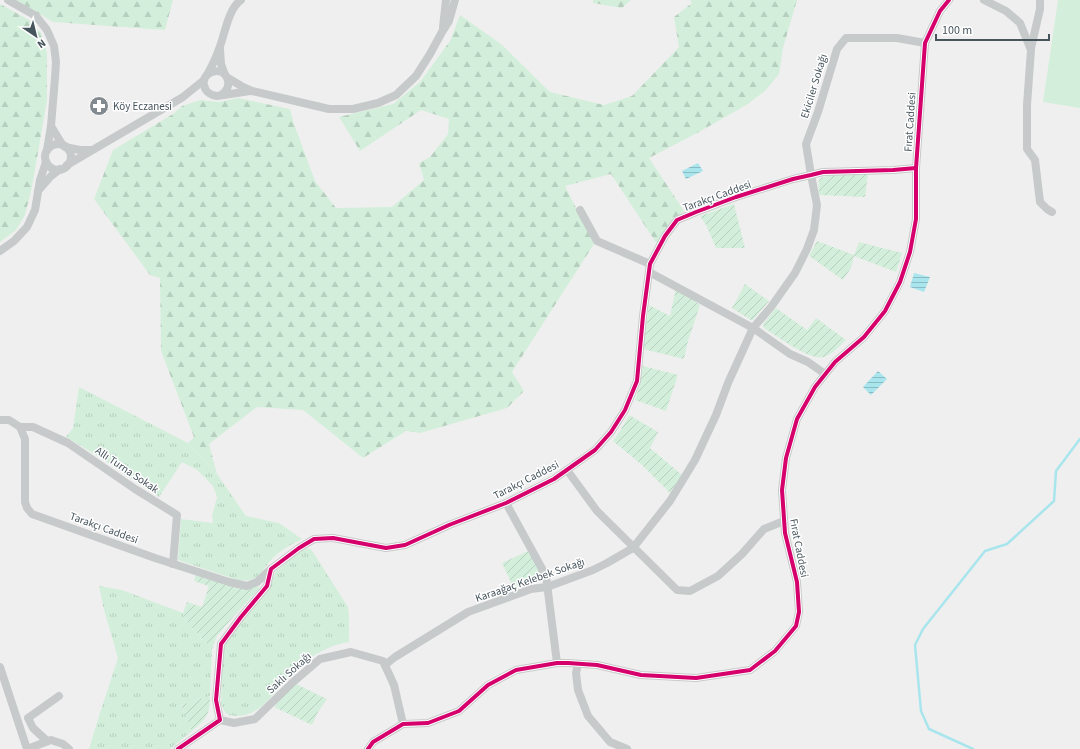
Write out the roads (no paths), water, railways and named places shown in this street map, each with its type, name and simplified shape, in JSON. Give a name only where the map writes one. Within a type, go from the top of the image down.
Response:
[{"type":"street","points":[[0,251],[14,241],[27,227],[35,210],[40,180],[46,162],[46,150],[52,126],[56,62],[54,46],[47,30],[36,16],[8,0]]},
{"type":"street","points":[[210,94],[205,88],[205,78],[220,48],[232,11],[241,0]]},
{"type":"street","points":[[442,32],[446,0]]},
{"type":"street","points":[[38,192],[51,176],[64,167],[183,97],[210,73],[218,71],[242,87],[252,91],[329,110],[353,109],[378,103],[396,95],[416,76],[430,54],[449,21],[455,0]]},
{"type":"street","name":"Fırat Caddesi","points":[[368,749],[373,742],[403,724],[428,723],[459,711],[488,685],[516,670],[557,663],[597,665],[641,675],[696,678],[750,670],[775,651],[796,626],[799,612],[797,582],[785,533],[782,490],[786,458],[797,419],[816,387],[835,362],[864,337],[885,311],[900,282],[910,252],[916,218],[916,168],[925,43],[940,11],[949,0]]},
{"type":"street","points":[[984,0],[1006,11],[1020,23],[1031,50]]},
{"type":"street","points":[[1040,0],[1040,9],[1031,50],[1027,105],[1027,149],[1035,160],[1040,202],[1046,209],[1052,212]]},
{"type":"street","name":"Ekiciler Sokağı","points":[[811,175],[806,144],[818,112],[837,49],[846,38],[897,38],[925,43]]},
{"type":"street","points":[[220,48],[222,64],[228,87],[221,95]]},
{"type":"street","points":[[183,97],[197,93],[210,94],[213,96],[252,91]]},
{"type":"street","points":[[46,162],[52,168],[64,167],[70,161],[70,153],[52,126]]},
{"type":"street","points":[[46,150],[54,145],[80,150],[92,150]]},
{"type":"street","name":"Tarakçı Caddesi","points":[[20,427],[25,439],[25,502],[27,508],[32,514],[173,564],[229,582],[247,586],[257,582],[299,548],[314,539],[332,538],[386,548],[405,546],[449,525],[506,503],[554,478],[595,450],[611,432],[626,410],[637,381],[649,268],[665,236],[677,220],[736,197],[793,179],[823,172],[916,168]]},
{"type":"street","name":"Karaağaç Kelebek Sokağı","points":[[385,665],[468,612],[532,589],[547,587],[593,570],[633,548],[670,501],[695,460],[716,416],[728,383],[753,328],[795,273],[807,249],[814,230],[817,205],[811,175]]},
{"type":"street","points":[[580,210],[597,240],[753,328],[790,354],[808,362],[826,374]]},
{"type":"street","points":[[0,420],[10,420],[20,427]]},
{"type":"street","name":"Allı Turna Sokak","points":[[20,427],[33,427],[68,444],[177,516],[173,564]]},
{"type":"street","points":[[567,470],[597,511],[677,590],[690,592],[718,576],[742,554],[764,529],[784,521]]},
{"type":"street","points":[[506,503],[546,576],[557,663]]},
{"type":"street","points":[[178,749],[220,720],[216,700],[221,644],[267,586],[271,570]]},
{"type":"street","name":"Saklı Sokağı","points":[[220,720],[234,723],[255,719],[292,683],[320,659],[351,652],[383,661],[385,665]]},
{"type":"street","points":[[578,664],[576,673],[578,690],[588,716],[610,742],[627,749]]},
{"type":"street","points":[[385,665],[394,685],[403,724]]},
{"type":"street","points":[[0,667],[27,749],[51,740],[63,744],[69,749]]},
{"type":"street","points":[[47,741],[33,728],[28,718],[59,696]]},
{"type":"water","points":[[698,163],[703,171],[686,179],[682,171]]},
{"type":"water","points":[[914,273],[930,277],[924,292],[910,287]]},
{"type":"water","points":[[878,371],[887,379],[871,395],[863,387]]},
{"type":"waterway","points":[[973,749],[929,729],[921,711],[915,645],[923,629],[985,551],[1007,544],[1054,501],[1056,471],[1080,439]]},
{"type":"place","name":"Köy Eczanesi","points":[[99,106]]}]
